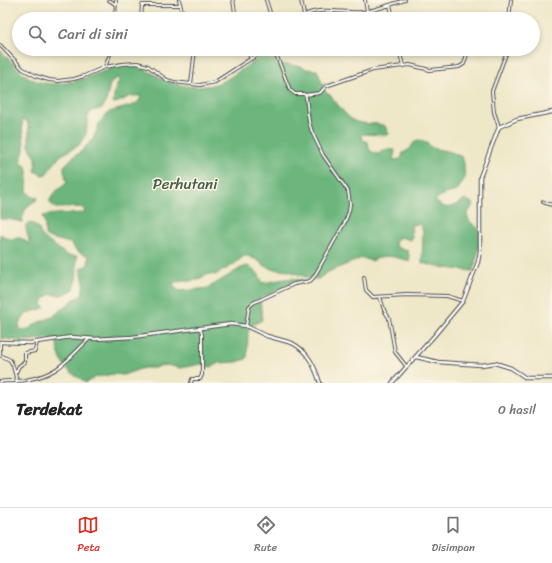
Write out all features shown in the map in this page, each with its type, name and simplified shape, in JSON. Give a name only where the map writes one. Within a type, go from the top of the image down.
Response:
[{"type":"street","points":[[109,0],[115,4]]},
{"type":"street","points":[[115,12],[116,0]]},
{"type":"street","points":[[179,0],[182,12]]},
{"type":"street","points":[[233,0],[235,12]]},
{"type":"street","points":[[266,0],[270,12]]},
{"type":"street","points":[[301,0],[303,12]]},
{"type":"street","points":[[365,0],[368,11]]},
{"type":"street","points":[[312,12],[368,11],[405,0]]},
{"type":"street","points":[[510,12],[511,0]]},
{"type":"street","points":[[141,12],[142,5],[180,5]]},
{"type":"street","points":[[390,5],[392,12]]},
{"type":"street","points":[[0,45],[22,69],[36,76],[50,80],[80,78],[105,67],[137,63],[148,66],[170,81],[200,85],[212,83],[256,56]]},
{"type":"street","points":[[105,67],[109,56]]},
{"type":"street","points":[[191,84],[194,56]]},
{"type":"street","points":[[277,56],[290,90],[295,94],[305,95],[320,93],[326,86],[371,70],[412,65],[430,70],[459,67],[464,64],[466,56]]},
{"type":"street","points":[[401,56],[403,66]]},
{"type":"street","points":[[392,383],[406,366],[416,357],[463,300],[478,262],[480,251],[481,213],[479,190],[480,177],[499,127],[494,112],[492,90],[505,56]]},
{"type":"street","points":[[246,326],[249,308],[253,303],[294,284],[310,281],[314,277],[349,211],[350,199],[348,191],[323,155],[312,132],[305,95]]},
{"type":"street","points":[[499,127],[516,119],[552,112]]},
{"type":"street","points":[[543,202],[552,205]]},
{"type":"street","points":[[364,277],[365,288],[372,296],[447,296],[463,300]]},
{"type":"street","points":[[380,297],[384,310],[389,318],[395,352],[406,366]]},
{"type":"street","points":[[17,381],[10,360],[0,355],[0,342],[37,342],[70,337],[89,339],[132,337],[231,324],[246,326],[267,336],[292,343],[299,347],[309,358],[320,383]]},
{"type":"street","points":[[191,383],[192,379],[200,379],[202,374],[202,335],[201,330],[198,328]]},
{"type":"street","points":[[0,382],[17,381],[44,376],[60,368],[89,339]]},
{"type":"street","points":[[15,373],[18,366],[25,362],[25,353],[35,351],[37,342]]},
{"type":"street","points":[[416,357],[428,361],[460,364],[481,365],[495,363],[515,370],[526,378],[552,378]]},
{"type":"green space","name":"Perhutani","points":[[0,50],[29,78],[54,84],[82,79],[107,70],[131,66],[142,68],[184,86],[210,86],[229,78],[260,56],[275,56],[278,64],[301,66],[306,69],[317,70],[326,93],[330,95],[350,118],[360,123],[385,126],[389,134],[387,135],[360,134],[363,140],[368,142],[369,149],[372,152],[380,154],[382,150],[395,150],[393,160],[401,159],[403,153],[410,149],[415,141],[420,140],[426,142],[432,148],[451,152],[462,157],[465,178],[457,191],[444,194],[435,200],[442,206],[446,207],[453,206],[465,199],[472,203],[473,205],[467,215],[469,221],[480,230],[479,248],[473,271],[445,268],[422,263],[423,231],[420,224],[411,225],[412,239],[410,240],[401,237],[396,240],[395,244],[398,248],[408,251],[410,261],[391,256],[382,257],[372,261],[362,258],[328,272],[318,279],[308,278],[289,271],[272,269],[261,264],[261,262],[248,256],[244,256],[233,265],[215,275],[209,274],[196,280],[174,282],[173,284],[176,289],[180,291],[208,288],[241,268],[247,266],[257,273],[262,283],[292,278],[306,281],[288,286],[260,298],[262,320],[252,325],[248,331],[247,358],[237,362],[219,363],[211,367],[201,364],[180,368],[167,365],[154,368],[143,368],[123,375],[114,374],[96,377],[85,383],[82,379],[68,370],[62,362],[56,338],[21,341],[1,338],[0,234],[9,239],[21,238],[29,244],[26,225],[28,223],[32,224],[36,226],[43,237],[67,255],[77,256],[74,289],[62,295],[51,295],[46,297],[42,304],[45,308],[27,313],[19,324],[20,330],[29,329],[37,323],[52,317],[76,298],[82,296],[84,282],[80,269],[88,265],[89,256],[77,251],[70,243],[46,237],[43,216],[85,213],[84,209],[81,207],[56,208],[49,202],[55,192],[67,183],[64,166],[82,151],[93,139],[99,123],[109,112],[131,106],[137,103],[141,98],[140,96],[132,96],[113,103],[115,89],[119,79],[117,78],[114,80],[110,85],[108,97],[103,108],[92,111],[88,116],[86,134],[79,145],[60,156],[46,174],[42,175],[35,171],[36,158],[29,146],[29,129],[27,121],[23,120],[22,126],[24,149],[21,161],[27,168],[28,172],[27,192],[34,198],[38,197],[37,200],[26,209],[22,222],[0,219]]}]
